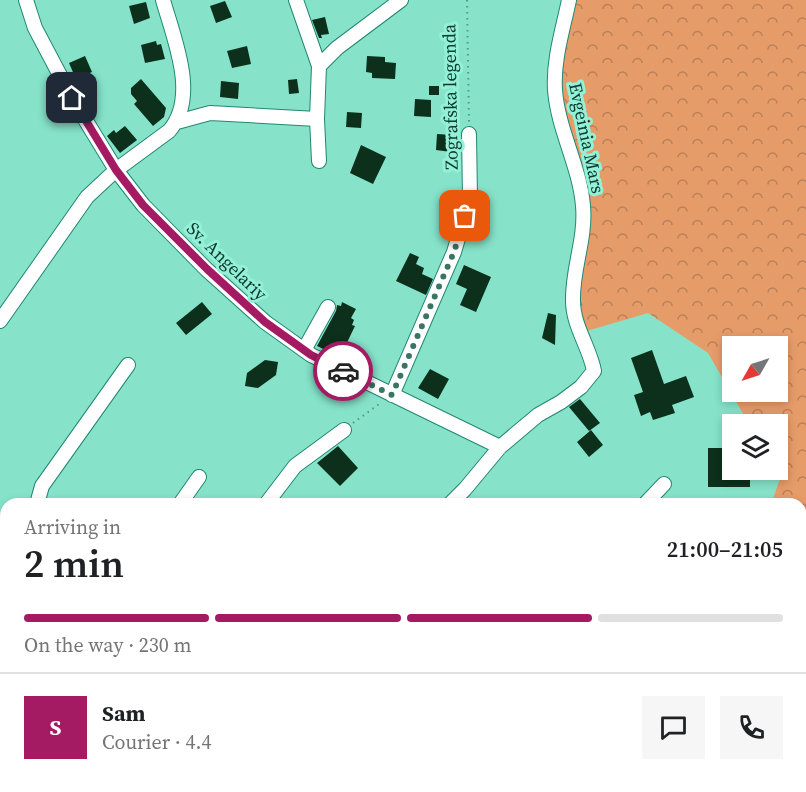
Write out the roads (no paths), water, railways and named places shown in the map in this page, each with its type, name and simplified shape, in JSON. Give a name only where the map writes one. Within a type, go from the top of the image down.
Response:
[{"type":"street","name":"Sv. Angelariy","points":[[26,0],[35,28],[72,98],[116,170],[143,205],[207,269],[265,322],[304,350],[500,447]]},
{"type":"street","points":[[0,321],[87,197],[116,170],[169,131],[177,122],[184,95],[183,75],[163,0]]},
{"type":"street","points":[[296,0],[319,66],[317,118],[319,161]]},
{"type":"street","points":[[319,66],[337,48],[401,0]]},
{"type":"street","name":"Evgeinia Mars","points":[[456,498],[500,447],[538,415],[581,387],[594,371],[592,357],[580,333],[573,302],[583,234],[583,204],[555,90],[557,54],[570,0]]},
{"type":"street","points":[[177,122],[210,113],[317,118]]},
{"type":"street","name":"Zografska legenda","points":[[392,395],[454,252],[470,198],[469,134]]},
{"type":"street","points":[[304,350],[328,307]]},
{"type":"street","points":[[39,498],[42,486],[129,364]]},
{"type":"street","points":[[271,498],[295,466],[344,430]]},
{"type":"street","points":[[184,498],[199,477]]},
{"type":"street","points":[[651,498],[664,484]]}]
